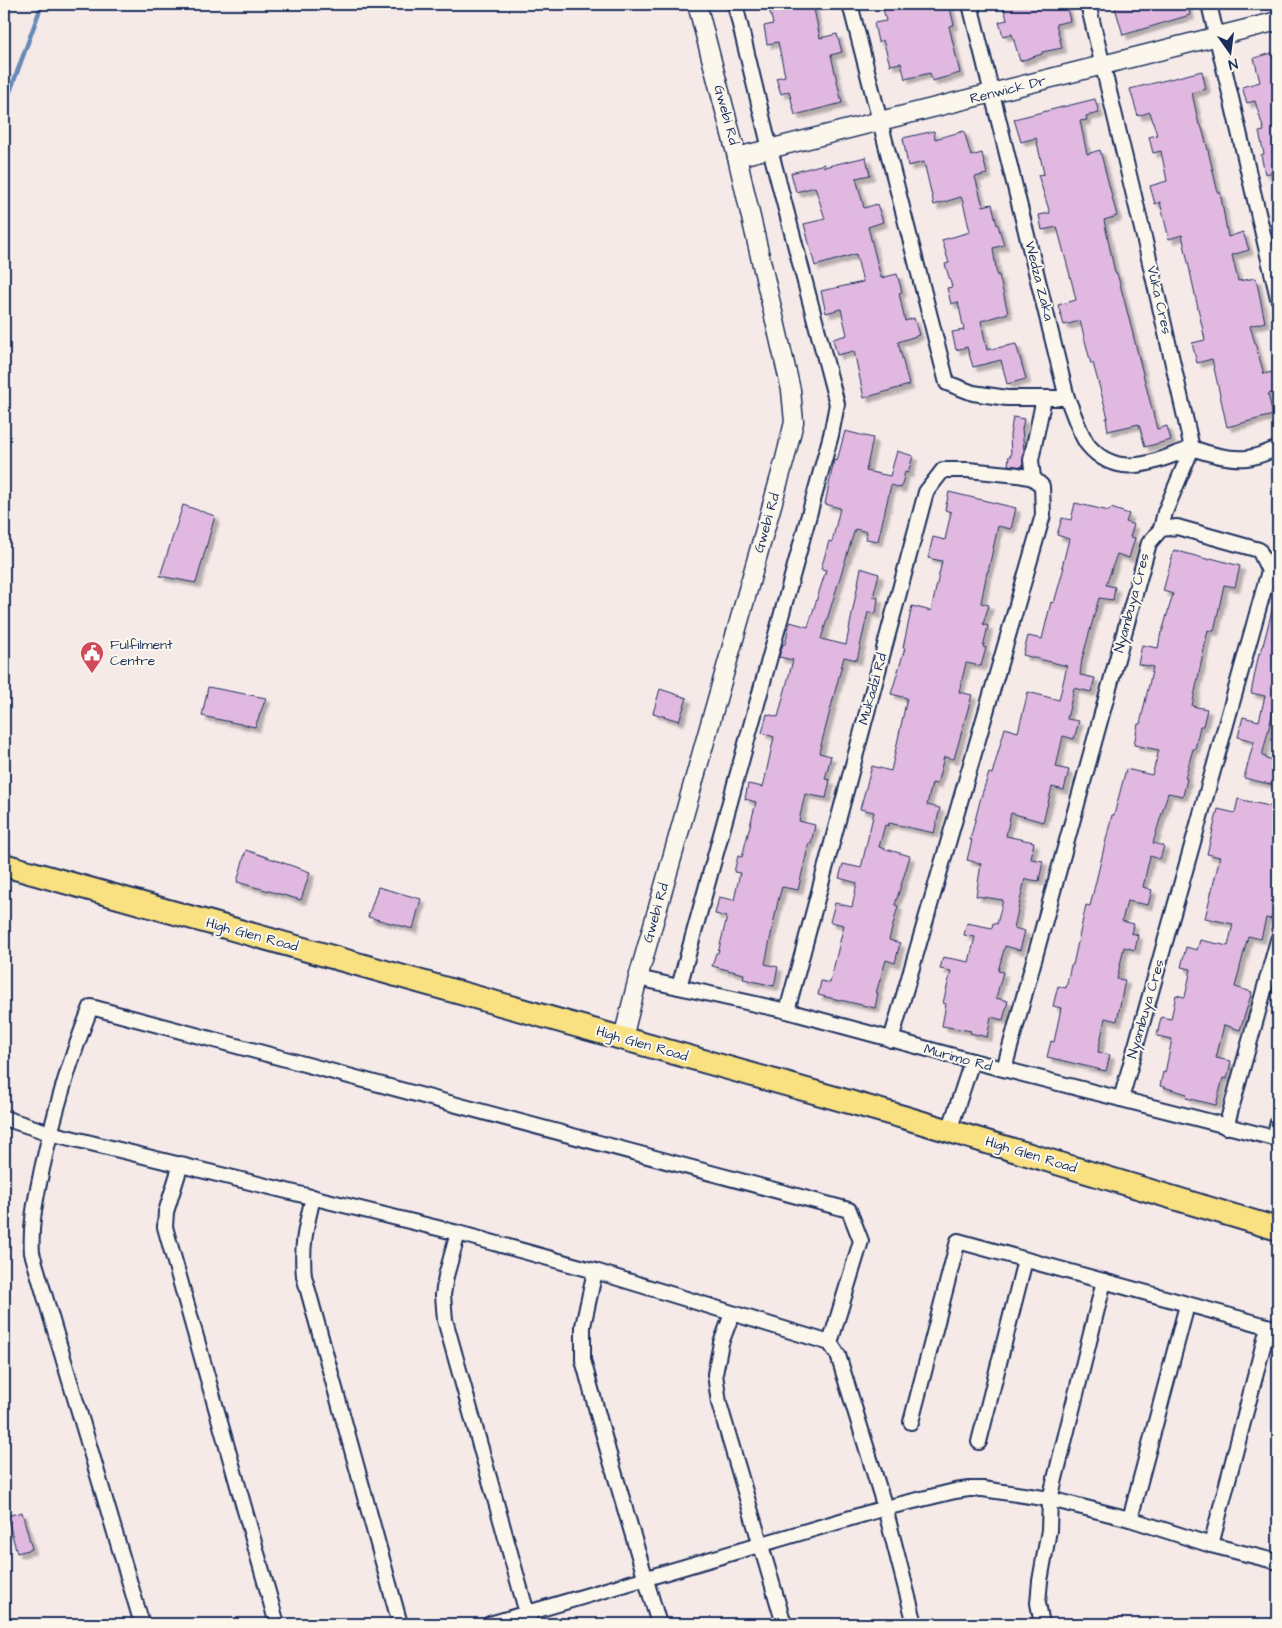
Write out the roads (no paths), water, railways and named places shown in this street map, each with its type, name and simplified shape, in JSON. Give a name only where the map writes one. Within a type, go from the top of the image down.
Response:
[{"type":"main road","name":"High Glen Road","points":[[4,865],[949,1131],[1278,1229]]},
{"type":"street","name":"Gwebi Rd","points":[[623,1038],[638,978],[794,422],[791,390],[737,157],[697,4]]},
{"type":"street","points":[[679,987],[833,426],[837,404],[770,149],[735,4]]},
{"type":"street","points":[[850,4],[947,383],[973,393],[1007,398],[1067,398]]},
{"type":"street","name":"Wedza Zaka","points":[[970,4],[994,94],[1067,398],[1087,444],[1110,462],[1134,466],[1146,464],[1192,448]]},
{"type":"street","name":"Vuka Cres","points":[[1088,4],[1192,448]]},
{"type":"street","points":[[1209,4],[1278,298]]},
{"type":"street","name":"Renwick Dr","points":[[737,157],[994,94],[1278,21]]},
{"type":"street","points":[[892,1040],[1043,515],[1038,482],[1031,460],[1044,398]]},
{"type":"street","points":[[1161,529],[1165,512],[1192,448],[1236,459],[1249,458],[1278,448]]},
{"type":"street","name":"Mukadzi Rd","points":[[787,1011],[926,492],[944,470],[968,470],[1038,482]]},
{"type":"street","name":"Nyambuya Cres","points":[[1004,1069],[1149,543],[1161,529],[1176,527],[1259,550],[1269,571],[1121,1099]]},
{"type":"street","points":[[1226,1127],[1278,940]]},
{"type":"street","name":"Murimo Rd","points":[[638,978],[787,1011],[972,1061],[1276,1139]]},
{"type":"street","points":[[142,1624],[32,1253],[32,1216],[50,1132],[90,1007],[849,1210],[861,1241],[830,1343]]},
{"type":"street","points":[[949,1131],[972,1061]]},
{"type":"street","points":[[4,1118],[50,1132],[458,1234],[595,1272],[830,1343],[838,1355],[885,1508],[915,1624]]},
{"type":"street","points":[[1276,1139],[1278,1122]]},
{"type":"street","points":[[181,1164],[166,1212],[165,1227],[277,1624]]},
{"type":"street","points":[[313,1197],[304,1235],[302,1253],[304,1276],[400,1624]]},
{"type":"street","points":[[458,1234],[446,1276],[443,1295],[445,1320],[528,1619]]},
{"type":"street","points":[[912,1422],[958,1241],[1273,1328],[1211,1545]]},
{"type":"street","points":[[979,1442],[1025,1260]]},
{"type":"street","points":[[595,1272],[583,1326],[583,1360],[659,1624]]},
{"type":"street","points":[[1042,1624],[1038,1604],[1049,1530],[1050,1499],[1104,1281]]},
{"type":"street","points":[[1130,1519],[1187,1305]]},
{"type":"street","points":[[732,1314],[721,1343],[715,1374],[718,1403],[784,1624]]},
{"type":"street","points":[[490,1624],[528,1619],[646,1579],[761,1544],[885,1508],[947,1492],[969,1489],[1050,1499],[1130,1519],[1211,1545],[1278,1562]]},
{"type":"waterway","points":[[4,108],[42,4]]},
{"type":"place","name":"Fulfilment Centre","points":[[92,674]]}]
